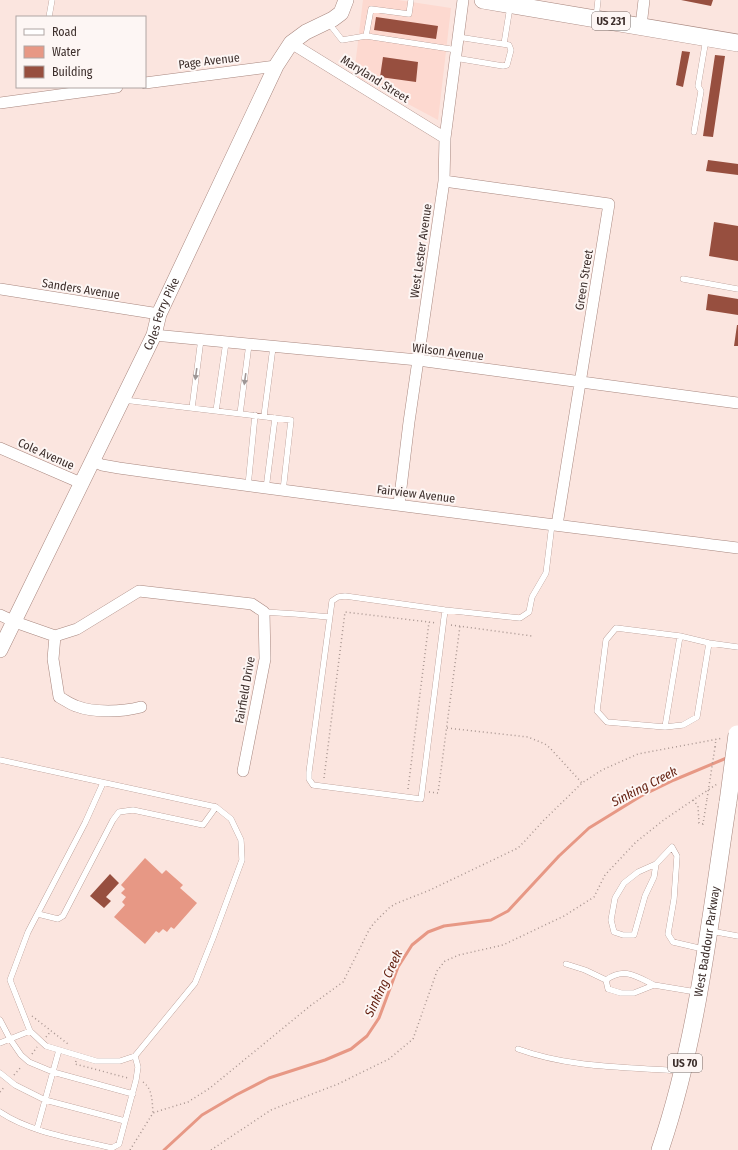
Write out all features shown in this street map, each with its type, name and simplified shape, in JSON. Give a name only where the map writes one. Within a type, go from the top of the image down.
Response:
[{"type":"main road","name":"US 231","points":[[488,0],[535,6],[738,42]]},
{"type":"main road","name":"West Baddour Parkway","points":[[660,1150],[683,1071],[706,950],[728,802],[733,734]]},
{"type":"street","name":"Coles Ferry Pike","points":[[0,650],[154,335],[159,314],[276,66],[291,43],[306,32],[328,22],[341,12],[346,0]]},
{"type":"street","name":"West Lester Avenue","points":[[399,504],[444,181],[445,138],[463,0]]},
{"type":"street","points":[[641,26],[644,0]]},
{"type":"street","name":"Maryland Street","points":[[291,43],[445,138]]},
{"type":"street","name":"Page Avenue","points":[[146,83],[276,66]]},
{"type":"street","points":[[0,103],[110,88]]},
{"type":"street","name":"Green Street","points":[[444,181],[609,204],[580,382],[554,525]]},
{"type":"street","name":"Sanders Avenue","points":[[0,289],[159,314]]},
{"type":"street","name":"Wilson Avenue","points":[[154,335],[418,360],[738,403]]},
{"type":"street","name":"Cole Avenue","points":[[0,448],[81,484]]},
{"type":"street","name":"Fairview Avenue","points":[[93,461],[102,465],[119,468],[266,489],[399,504],[738,548]]},
{"type":"street","points":[[0,614],[15,622],[55,636],[77,629],[139,591],[252,604],[264,612]]},
{"type":"street","name":"Fairfield Drive","points":[[243,771],[265,659],[264,612]]},
{"type":"street","points":[[55,636],[53,659],[59,697],[76,706],[97,710],[127,711],[141,707]]},
{"type":"lane","points":[[49,16],[52,0]]},
{"type":"lane","points":[[366,36],[371,8],[409,14],[411,0]]},
{"type":"lane","points":[[596,18],[598,0]]},
{"type":"lane","points":[[504,44],[510,4]]},
{"type":"lane","points":[[328,22],[342,40],[366,36],[456,54],[503,66],[507,65],[511,50],[509,45],[458,37]]},
{"type":"lane","points":[[694,132],[701,91],[698,86],[706,37]]},
{"type":"lane","points":[[683,279],[738,289]]},
{"type":"lane","points":[[192,408],[201,339]]},
{"type":"lane","points":[[216,411],[226,342]]},
{"type":"lane","points":[[240,414],[249,344]]},
{"type":"lane","points":[[264,416],[273,347]]},
{"type":"lane","points":[[122,400],[291,420],[283,491]]},
{"type":"lane","points":[[248,486],[255,415]]},
{"type":"lane","points":[[266,489],[275,418]]},
{"type":"lane","points":[[445,610],[421,798],[313,785],[309,779],[309,772],[332,601],[338,597],[345,596],[445,610],[520,618],[529,612],[532,597],[546,573],[554,525]]},
{"type":"lane","points":[[264,612],[329,618]]},
{"type":"lane","points":[[709,643],[697,717],[683,726],[665,727],[607,722],[597,711],[606,640],[616,628],[680,636],[709,643],[738,647]]},
{"type":"lane","points":[[665,727],[680,636]]},
{"type":"lane","points":[[0,760],[216,807],[231,819],[241,840],[242,860],[195,983],[135,1056],[120,1061],[96,1061],[46,1046],[30,1031],[10,980],[28,932],[85,823],[103,783]]},
{"type":"lane","points":[[38,914],[58,919],[63,916],[113,820],[119,812],[133,810],[203,825],[216,807]]},
{"type":"lane","points":[[656,864],[654,877],[645,896],[634,935],[623,935],[614,932],[611,920],[615,898],[624,883],[638,872],[656,864],[672,847],[677,856],[674,899],[668,934],[672,942],[706,950]]},
{"type":"lane","points":[[708,930],[738,936]]},
{"type":"lane","points":[[566,964],[585,970],[606,980]]},
{"type":"lane","points":[[606,980],[614,974],[622,972],[631,974],[654,985],[698,992]]},
{"type":"lane","points":[[606,980],[608,989],[621,993],[634,993],[654,985]]},
{"type":"lane","points":[[0,1020],[21,1056],[29,1062],[52,1072],[133,1094]]},
{"type":"lane","points":[[0,1044],[30,1031]]},
{"type":"lane","points":[[518,1049],[538,1056],[611,1068],[683,1071]]},
{"type":"lane","points":[[37,1129],[59,1050]]},
{"type":"lane","points":[[0,1112],[10,1119],[37,1129],[112,1148],[119,1144],[133,1094],[138,1067],[135,1056]]},
{"type":"lane","points":[[0,1073],[15,1085],[45,1100],[125,1121]]},
{"type":"path","points":[[324,781],[345,612],[439,624]]},
{"type":"path","points":[[408,792],[430,622]]},
{"type":"path","points":[[450,625],[532,636]]},
{"type":"path","points":[[429,792],[438,793],[460,626]]},
{"type":"path","points":[[447,728],[528,737],[540,741],[553,750],[582,783]]},
{"type":"path","points":[[130,1150],[153,1113],[188,1102],[210,1088],[310,1006],[343,982],[369,930],[389,908],[407,898],[430,890],[518,848],[582,783],[615,763],[638,754],[716,740],[733,734]]},
{"type":"path","points":[[693,800],[698,806],[699,823],[703,824],[716,740]]},
{"type":"path","points":[[211,1150],[271,1110],[338,1084],[389,1059],[413,1039],[436,971],[445,961],[459,955],[503,945],[564,916],[594,897],[605,875],[636,842],[665,819],[716,784],[723,783]]},
{"type":"path","points":[[32,1016],[69,1045]]},
{"type":"path","points":[[75,1064],[130,1079]]},
{"type":"path","points":[[142,1082],[148,1086],[153,1113]]},
{"type":"shaded area","points":[[363,0],[398,0],[451,8],[438,120],[354,75]]},
{"type":"water","points":[[145,858],[162,874],[166,870],[183,885],[180,888],[197,903],[174,929],[171,927],[167,932],[163,929],[159,933],[156,931],[145,944],[114,917],[125,905],[122,902],[126,897],[121,893],[125,889],[121,885]]},
{"type":"building","points":[[681,0],[713,0],[711,6]]},
{"type":"building","points":[[376,17],[438,26],[436,39],[374,30]]},
{"type":"building","points":[[682,51],[690,52],[683,87],[676,85]]},
{"type":"building","points":[[715,55],[725,56],[713,137],[703,136]]},
{"type":"building","points":[[383,57],[418,62],[416,82],[380,77]]},
{"type":"building","points":[[708,160],[738,164],[738,175],[706,171]]},
{"type":"building","points":[[714,222],[738,226],[738,261],[709,256]]},
{"type":"building","points":[[708,294],[738,299],[738,315],[706,310]]},
{"type":"building","points":[[737,325],[738,346],[734,346]]},
{"type":"building","points":[[110,874],[119,883],[106,897],[111,901],[104,908],[90,896]]},
{"type":"waterway","name":"Sinking Creek","points":[[164,1150],[202,1115],[236,1095],[269,1078],[325,1060],[351,1049],[367,1036],[379,1018],[398,967],[412,945],[428,932],[444,926],[491,920],[508,911],[559,856],[589,828],[641,796],[674,780],[729,757]]}]
